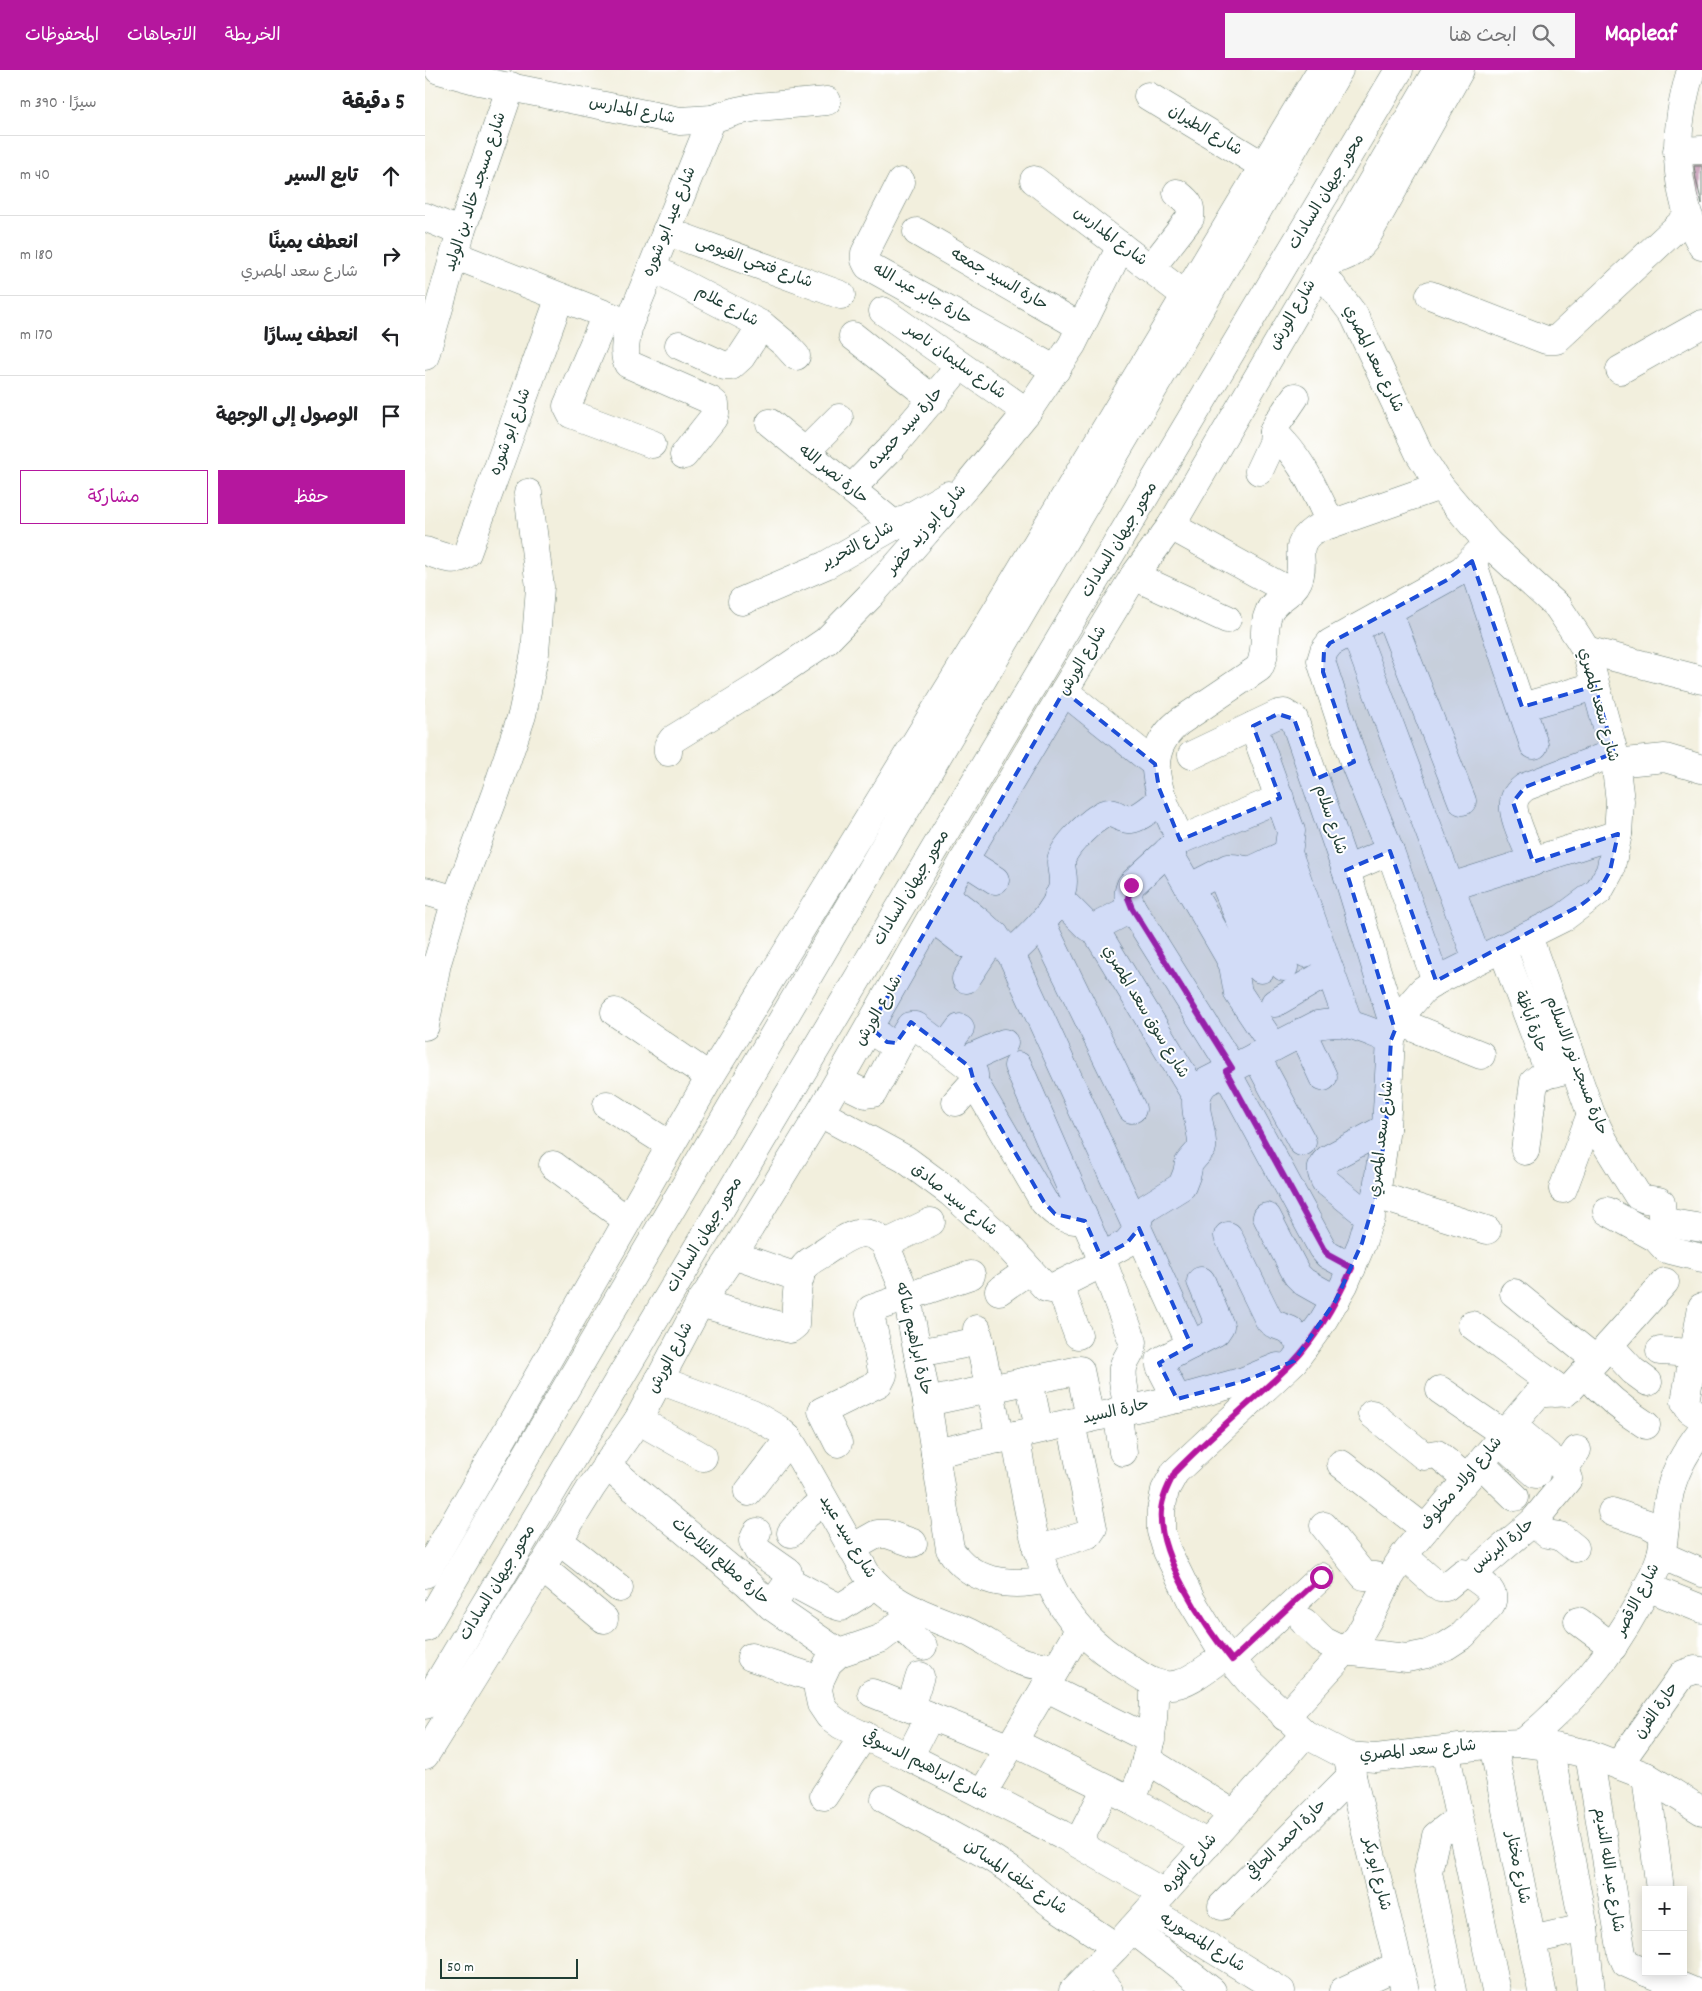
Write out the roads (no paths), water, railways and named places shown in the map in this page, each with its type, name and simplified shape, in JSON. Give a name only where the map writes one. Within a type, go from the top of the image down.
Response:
[{"type":"street","name":"شارع المدارس","points":[[439,70],[479,81],[680,121],[712,119],[757,107],[827,100]]},
{"type":"street","points":[[425,1574],[709,1077],[995,612],[1262,165],[1321,70]]},
{"type":"street","points":[[425,1628],[1339,70]]},
{"type":"street","name":"محور جيهان السادات","points":[[425,1705],[1399,70]]},
{"type":"street","name":"شارع الورش","points":[[425,1755],[558,1540],[606,1465],[638,1420],[700,1303],[733,1255],[839,1082],[964,860],[1134,576],[1171,526],[1437,70]]},
{"type":"street","name":"شارع الورش","points":[[1321,267],[1351,254],[1365,240],[1461,70]]},
{"type":"street","points":[[1691,70],[1681,112],[1690,150],[1680,184],[1688,217],[1702,246]]},
{"type":"street","name":"شارع مسجد خالد بن الوليد","points":[[425,356],[457,244],[511,86]]},
{"type":"street","name":"شارع الطيران","points":[[1148,96],[1262,165]]},
{"type":"street","name":"شارع عيد ابو شوره","points":[[684,456],[713,418],[715,404],[710,400],[628,364],[618,319],[652,268],[712,119]]},
{"type":"street","name":"شارع المدارس","points":[[1033,180],[1185,295]]},
{"type":"street","name":"حارة جابر عبد الله","points":[[901,182],[865,253],[865,260],[868,266],[1057,370]]},
{"type":"street","points":[[1151,268],[1190,218],[1191,208],[1188,201],[1177,193]]},
{"type":"street","points":[[425,217],[457,244],[560,297],[618,319],[567,406],[567,411],[652,444]]},
{"type":"street","points":[[1430,295],[1546,340],[1556,340],[1688,217]]},
{"type":"street","name":"شارع فتحي الفيومى","points":[[666,231],[841,294]]},
{"type":"street","name":"حارة السيد جمعه","points":[[917,232],[1081,327]]},
{"type":"street","name":"شارع ابو زيد خضر","points":[[668,752],[668,746],[673,739],[764,683],[826,641],[870,596],[1027,412],[1057,370],[1081,327],[1121,246]]},
{"type":"street","name":"شارع سعد المصري","points":[[1321,267],[1354,315],[1419,453],[1480,552],[1558,607],[1586,650],[1615,758],[1620,801],[1618,834],[1610,871],[1599,891],[1563,918],[1437,980],[1423,990],[1410,1005],[1395,1031],[1386,1128],[1374,1207],[1352,1268],[1336,1300],[1299,1354],[1175,1472],[1165,1490],[1161,1511],[1161,1531],[1167,1551],[1191,1600],[1217,1643],[1249,1682],[1285,1717],[1349,1766],[1376,1758],[1493,1744],[1536,1744],[1589,1754],[1619,1764],[1646,1776],[1702,1811]]},
{"type":"street","name":"شارع علام","points":[[652,268],[762,325],[796,356]]},
{"type":"street","name":"شارع ابو شوره","points":[[425,551],[455,560],[462,558],[467,552],[560,297]]},
{"type":"street","name":"شارع سليمان ناصر","points":[[883,310],[1027,412]]},
{"type":"street","points":[[1620,370],[1702,324]]},
{"type":"street","points":[[679,345],[725,366],[731,366],[737,363],[762,325]]},
{"type":"street","points":[[853,336],[934,400]]},
{"type":"street","name":"حارة سيد حميده","points":[[851,489],[934,400],[960,366]]},
{"type":"street","points":[[1259,471],[1272,443],[1273,432],[1295,397]]},
{"type":"street","points":[[805,452],[839,418]]},
{"type":"street","name":"حارة نصر الله","points":[[770,423],[896,526]]},
{"type":"street","points":[[1273,432],[1302,464],[1331,524]]},
{"type":"street","name":"شارع التحرير","points":[[743,601],[826,565],[969,482]]},
{"type":"street","points":[[1302,1142],[1265,1051],[1238,993],[1230,960],[1189,888],[1174,845],[1155,776],[1155,764],[1159,746],[1169,730],[1259,668],[1263,661],[1268,612],[1299,579],[1299,552],[1301,543],[1306,535],[1314,530],[1440,486]]},
{"type":"street","points":[[425,1026],[437,963],[456,900],[522,716],[535,653],[540,587],[528,493]]},
{"type":"street","points":[[1171,526],[1289,591]]},
{"type":"street","points":[[1437,980],[1390,851],[1354,762],[1321,661],[1324,652],[1330,643],[1447,580],[1480,552],[1522,707],[1535,745]]},
{"type":"street","points":[[1134,576],[1227,619]]},
{"type":"street","points":[[1388,611],[1462,801]]},
{"type":"street","points":[[1354,630],[1477,959]]},
{"type":"street","points":[[1586,650],[1702,680]]},
{"type":"street","points":[[1522,707],[1595,686]]},
{"type":"street","points":[[1064,691],[1155,764]]},
{"type":"street","name":"شارع سلام","points":[[1192,755],[1278,714],[1283,713],[1294,719],[1346,870],[1395,1031]]},
{"type":"street","points":[[1189,888],[1255,864],[1291,831],[1253,726]]},
{"type":"street","points":[[1533,862],[1514,812],[1513,802],[1517,793],[1525,787],[1615,758],[1665,758],[1702,769]]},
{"type":"street","points":[[1316,779],[1354,762]]},
{"type":"street","points":[[1280,798],[1174,845],[1131,885],[1128,898],[1132,908],[1229,1070],[1323,1248],[1328,1255],[1352,1268]]},
{"type":"street","points":[[966,980],[1003,945],[1042,924],[1058,897],[1063,882],[1062,854],[1099,816],[1106,813],[1114,813],[1125,819],[1133,819],[1163,800]]},
{"type":"street","points":[[1450,887],[1618,834]]},
{"type":"street","points":[[1346,870],[1390,851]]},
{"type":"street","points":[[964,860],[995,880]]},
{"type":"street","points":[[1255,864],[1272,968]]},
{"type":"street","points":[[1255,864],[1323,975],[1349,1024]]},
{"type":"street","points":[[425,891],[456,900]]},
{"type":"street","points":[[1058,897],[1088,927],[1094,928],[1132,908]]},
{"type":"street","points":[[938,906],[966,944]]},
{"type":"street","points":[[938,906],[977,918],[1003,945],[1137,1224],[1191,1345]]},
{"type":"street","points":[[1042,924],[1132,1109]]},
{"type":"street","name":"شارع سوق سعد المصري","points":[[1094,928],[1196,1096]]},
{"type":"street","name":"حارة مسجد نور الاسلام","points":[[1528,936],[1563,1070],[1591,1114],[1619,1167],[1638,1196],[1659,1201],[1662,1206],[1662,1216],[1665,1222],[1702,1228]]},
{"type":"street","name":"حارة أباظة","points":[[1502,948],[1548,1069],[1563,1070]]},
{"type":"street","points":[[1275,1003],[1323,975]]},
{"type":"street","points":[[615,1012],[709,1077]]},
{"type":"street","points":[[1079,1335],[1059,1284],[1127,1244],[1135,1233],[1140,1214],[1182,1186],[1189,1164],[1202,1148],[1195,1106],[1199,1089],[1206,1082],[1302,1032],[1317,1025],[1333,1022],[1395,1031],[1481,1055]]},
{"type":"street","points":[[839,1082],[866,1094],[873,1093],[908,1028],[913,1025],[960,1055],[1044,1202],[1055,1214],[1069,1220],[1085,1221]]},
{"type":"street","points":[[870,1027],[887,1042],[891,1043],[901,1040]]},
{"type":"street","points":[[1302,1032],[1323,1077]]},
{"type":"street","points":[[960,1055],[1004,1043]]},
{"type":"street","points":[[956,1102],[960,1055]]},
{"type":"street","points":[[1018,1066],[1102,1260],[1133,1342],[1131,1353],[1124,1363],[1122,1370],[1123,1452]]},
{"type":"street","points":[[1525,1151],[1535,1082],[1539,1078],[1563,1070]]},
{"type":"street","points":[[607,1105],[670,1145]]},
{"type":"street","name":"شارع سيد صادق","points":[[820,1113],[905,1159],[946,1189],[999,1236],[1046,1288],[1059,1284]]},
{"type":"street","points":[[1563,1189],[1591,1114]]},
{"type":"street","points":[[1386,1128],[1328,1159],[1322,1165],[1321,1173],[1325,1181],[1374,1207],[1487,1230]]},
{"type":"street","points":[[553,1165],[627,1220]]},
{"type":"street","points":[[1607,1211],[1656,1238],[1667,1250],[1702,1258]]},
{"type":"street","points":[[1303,1212],[1271,1223],[1297,1275],[1304,1282],[1336,1300]]},
{"type":"street","points":[[700,1303],[790,1329],[795,1325],[800,1278],[805,1266],[850,1236],[875,1235],[885,1244],[931,1222]]},
{"type":"street","points":[[1228,1236],[1269,1320],[1290,1330],[1299,1354]]},
{"type":"street","name":"حارة ابراهيم شاكه","points":[[885,1244],[907,1297],[927,1402],[950,1549],[957,1561],[968,1570],[987,1579],[1007,1584],[1027,1584],[1047,1579]]},
{"type":"street","points":[[733,1255],[800,1278]]},
{"type":"street","points":[[999,1291],[1029,1270]]},
{"type":"street","points":[[749,1492],[796,1450],[848,1440],[822,1414],[824,1408],[881,1380],[883,1371],[870,1311],[873,1308],[971,1274]]},
{"type":"street","points":[[1177,1399],[1160,1366],[1160,1360],[1216,1332],[1220,1326],[1201,1281]]},
{"type":"street","points":[[1472,1326],[1565,1393],[1665,1282]]},
{"type":"street","points":[[1514,1293],[1597,1359],[1633,1371],[1648,1382]]},
{"type":"street","points":[[1701,1317],[1685,1402],[1690,1410],[1702,1418]]},
{"type":"street","points":[[918,1353],[978,1335],[990,1390],[1018,1435]]},
{"type":"street","points":[[1660,1351],[1693,1354]]},
{"type":"street","name":"حارة السيد","points":[[935,1453],[1177,1399],[1244,1381],[1299,1354]]},
{"type":"street","points":[[1597,1359],[1603,1394],[1623,1411],[1646,1425]]},
{"type":"street","points":[[927,1402],[1080,1370],[1081,1421],[1093,1528],[1089,1534],[1037,1550]]},
{"type":"street","name":"شارع سيد عبيد","points":[[659,1380],[766,1420],[796,1450],[866,1572],[876,1585],[901,1604],[909,1618],[968,1632],[1017,1660],[1036,1666],[1234,1814]]},
{"type":"street","points":[[1029,1381],[1018,1435],[1037,1550],[1047,1579],[1057,1598],[1079,1630],[1112,1659],[1154,1683],[1178,1684],[1229,1657],[1321,1577]]},
{"type":"street","points":[[1440,1390],[1505,1433],[1536,1474]]},
{"type":"street","name":"شارع اولاد مخلوف","points":[[1285,1717],[1358,1637],[1403,1556],[1536,1396],[1547,1392],[1565,1393]]},
{"type":"street","points":[[1372,1414],[1424,1456],[1437,1454],[1473,1471],[1515,1497]]},
{"type":"street","points":[[638,1420],[703,1457]]},
{"type":"street","name":"شارع الاقصر","points":[[1536,1744],[1557,1714],[1587,1682],[1613,1647],[1647,1587],[1663,1544],[1673,1481],[1680,1462],[1702,1430]]},
{"type":"street","name":"حارة البرنس","points":[[1403,1556],[1440,1588],[1446,1587],[1463,1573],[1471,1575],[1533,1522],[1567,1479],[1570,1460],[1505,1433]]},
{"type":"street","points":[[1341,1464],[1425,1529]]},
{"type":"street","name":"حارة مطلع الثلاجات","points":[[606,1465],[746,1582],[771,1606],[839,1653]]},
{"type":"street","points":[[791,1533],[806,1514],[824,1500]]},
{"type":"street","points":[[1611,1512],[1639,1520],[1663,1544],[1702,1574]]},
{"type":"street","points":[[1533,1522],[1547,1534],[1560,1536],[1575,1548]]},
{"type":"street","points":[[425,1590],[487,1524]]},
{"type":"street","points":[[1324,1526],[1363,1574],[1377,1578],[1386,1585]]},
{"type":"street","points":[[757,1532],[754,1536],[755,1547],[788,1572],[789,1581],[771,1606]]},
{"type":"street","points":[[853,1548],[877,1534],[887,1534],[913,1543]]},
{"type":"street","points":[[558,1540],[619,1588]]},
{"type":"street","points":[[746,1582],[767,1557]]},
{"type":"street","points":[[541,1567],[604,1619]]},
{"type":"street","points":[[1305,1622],[1323,1641],[1344,1651],[1407,1658],[1427,1654],[1446,1646],[1463,1635],[1493,1600],[1491,1591],[1471,1575]]},
{"type":"street","points":[[789,1581],[832,1604],[841,1606],[876,1585]]},
{"type":"street","points":[[1647,1587],[1702,1609]]},
{"type":"street","points":[[751,1657],[820,1680],[828,1662],[839,1653],[880,1639],[909,1618],[911,1636],[923,1646]]},
{"type":"street","points":[[1577,1621],[1613,1647]]},
{"type":"street","points":[[983,1794],[1079,1630]]},
{"type":"street","name":"حارة الفرن","points":[[1619,1764],[1683,1674],[1689,1671],[1702,1671]]},
{"type":"street","points":[[909,1757],[920,1712],[919,1676]]},
{"type":"street","name":"شارع ابراهيم الدسوقي","points":[[820,1680],[818,1690],[821,1704],[829,1716],[841,1725],[909,1757],[1078,1843],[1140,1920]]},
{"type":"street","points":[[1131,1800],[1149,1750],[1154,1712],[1154,1683]]},
{"type":"street","points":[[872,1693],[1011,1745],[1131,1800],[1208,1844]]},
{"type":"street","name":"شارع الثوره","points":[[1073,1991],[1140,1920],[1305,1734]]},
{"type":"street","points":[[824,1796],[864,1736]]},
{"type":"street","name":"شارع مختار","points":[[1493,1744],[1542,1991]]},
{"type":"street","points":[[1536,1744],[1584,1928],[1591,1991]]},
{"type":"street","points":[[1445,1750],[1496,1991]]},
{"type":"street","name":"شارع عبد الله النديم","points":[[1589,1754],[1622,1954],[1626,1963],[1642,1970]]},
{"type":"street","name":"حارة احمد الحافي","points":[[1222,1906],[1349,1766]]},
{"type":"street","name":"شارع ابو بكر","points":[[1349,1766],[1405,1991]]},
{"type":"street","points":[[1646,1776],[1660,1886]]},
{"type":"street","points":[[1078,1843],[1106,1788]]},
{"type":"street","name":"شارع خلف المساكن","points":[[885,1799],[987,1855],[1010,1870],[1052,1904],[1140,1920]]},
{"type":"street","points":[[1452,1991],[1428,1872],[1436,1836],[1459,1818]]},
{"type":"street","points":[[1140,1920],[1212,1991]]},
{"type":"street","name":"شارع المنصوريه","points":[[1140,1920],[1281,1991]]},
{"type":"street","points":[[1532,1940],[1584,1928]]},
{"type":"street","points":[[1343,1991],[1399,1965]]},
{"type":"street","points":[[1092,1970],[1109,1991]]},
{"type":"street","name":"شارع عبد الله النديم","points":[[1659,1976],[1678,1982]]}]
